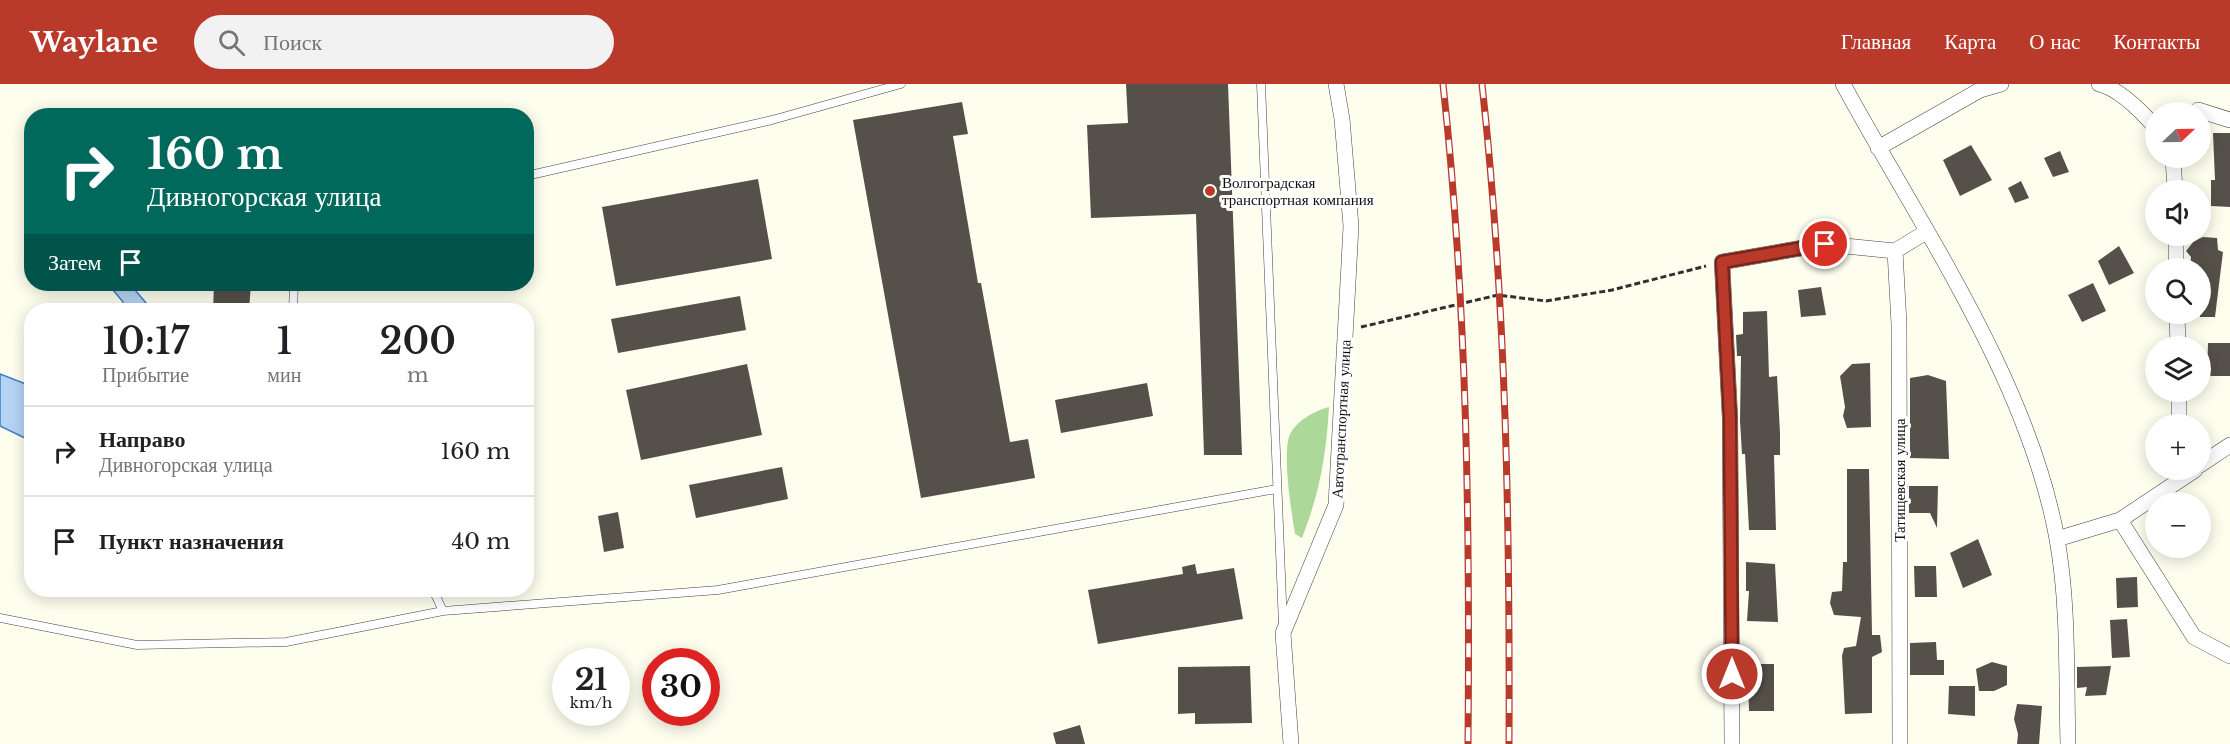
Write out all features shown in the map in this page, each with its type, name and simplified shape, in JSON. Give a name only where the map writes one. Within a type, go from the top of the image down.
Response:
[{"type":"street","name":"Автотранспортная улица","points":[[1291,744],[1283,633],[1336,505],[1351,226],[1342,119],[1336,84]]},
{"type":"street","points":[[1843,84],[1995,357],[2033,453],[2057,539],[2064,617],[2068,744]]},
{"type":"street","points":[[1878,148],[1980,90],[2001,84]]},
{"type":"street","points":[[2099,84],[2107,86],[2145,115]]},
{"type":"street","points":[[2211,114],[2230,120]]},
{"type":"street","points":[[1732,744],[1730,418],[1722,262],[1825,244],[1895,251],[1926,232]]},
{"type":"street","name":"Татищевская улица","points":[[1895,251],[1899,324],[1900,744]]},
{"type":"street","points":[[2211,458],[2230,445]]},
{"type":"street","points":[[2057,539],[2120,520],[2173,480]]},
{"type":"street","points":[[2120,520],[2194,638],[2230,656]]},
{"type":"lane","points":[[534,174],[772,120],[901,84]]},
{"type":"lane","points":[[1261,84],[1283,633]]},
{"type":"lane","points":[[0,618],[137,645],[286,642],[443,611],[718,590],[1276,489]]},
{"type":"lane","points":[[436,597],[443,611]]},
{"type":"path","points":[[1346,330],[1498,295],[1546,301],[1612,290],[1722,262]]},
{"type":"green space","points":[[1329,407],[1321,474],[1302,538],[1295,534],[1287,475],[1288,441],[1298,423],[1317,411]]},
{"type":"water","points":[[114,291],[136,291],[146,303],[123,303]]},
{"type":"water","points":[[0,374],[24,383],[24,438],[0,426]]},
{"type":"building","points":[[1126,84],[1228,84],[1242,455],[1204,455],[1196,214],[1091,218],[1087,125],[1128,123]]},
{"type":"building","points":[[962,102],[968,134],[953,136],[978,283],[981,283],[1010,442],[1028,439],[1035,478],[921,498],[853,120]]},
{"type":"building","points":[[2213,133],[2230,133],[2230,207],[2211,206],[2211,180],[2215,180]]},
{"type":"building","points":[[1971,145],[1992,180],[1960,196],[1943,160]]},
{"type":"building","points":[[2060,151],[2069,172],[2053,177],[2044,158]]},
{"type":"building","points":[[758,179],[772,259],[616,286],[602,207]]},
{"type":"building","points":[[2021,181],[2029,198],[2015,203],[2008,188]]},
{"type":"building","points":[[2211,238],[2217,238],[2218,250],[2223,252],[2215,317],[2211,317],[2211,258],[2191,258],[2186,251],[2190,246],[2211,246]]},
{"type":"building","points":[[2119,246],[2134,273],[2109,285],[2098,261]]},
{"type":"building","points":[[2093,283],[2106,311],[2082,322],[2068,295]]},
{"type":"building","points":[[1821,287],[1826,315],[1801,317],[1798,290]]},
{"type":"building","points":[[214,291],[250,291],[250,303],[213,303]]},
{"type":"building","points":[[740,296],[746,330],[618,353],[611,319]]},
{"type":"building","points":[[1767,311],[1769,377],[1777,376],[1780,433],[1780,455],[1774,455],[1776,530],[1749,530],[1745,454],[1742,454],[1740,421],[1741,356],[1737,356],[1736,335],[1743,334],[1743,312]]},
{"type":"building","points":[[2211,343],[2230,343],[2230,376],[2211,376]]},
{"type":"building","points":[[1870,363],[1871,427],[1847,428],[1843,416],[1845,407],[1840,376],[1852,364]]},
{"type":"building","points":[[747,364],[762,435],[641,460],[626,390]]},
{"type":"building","points":[[1928,375],[1946,381],[1949,459],[1910,458],[1910,378]]},
{"type":"building","points":[[1147,383],[1153,416],[1061,433],[1055,400]]},
{"type":"building","points":[[782,467],[788,499],[696,518],[689,485]]},
{"type":"building","points":[[1847,469],[1869,469],[1872,635],[1880,635],[1882,652],[1872,657],[1872,713],[1845,714],[1842,656],[1844,648],[1856,646],[1861,617],[1834,615],[1830,603],[1832,592],[1842,591],[1843,562],[1847,562]]},
{"type":"building","points":[[1909,486],[1938,486],[1937,528],[1930,513],[1909,513]]},
{"type":"building","points":[[618,512],[624,548],[604,552],[598,516]]},
{"type":"building","points":[[1978,539],[1992,575],[1963,588],[1950,553]]},
{"type":"building","points":[[1746,562],[1775,564],[1778,622],[1747,621],[1749,591],[1746,591]]},
{"type":"building","points":[[1195,564],[1197,574],[1234,568],[1243,619],[1098,644],[1088,590],[1183,574],[1182,567]]},
{"type":"building","points":[[1914,566],[1936,566],[1937,597],[1915,597]]},
{"type":"building","points":[[2137,577],[2138,607],[2117,608],[2116,578]]},
{"type":"building","points":[[2127,619],[2130,657],[2112,658],[2110,620]]},
{"type":"building","points":[[1936,642],[1937,660],[1944,660],[1944,675],[1910,675],[1910,643]]},
{"type":"building","points":[[1992,662],[2007,666],[2007,685],[1994,691],[1979,691],[1976,669]]},
{"type":"building","points":[[1741,664],[1774,664],[1774,711],[1749,711],[1748,676],[1741,675]]},
{"type":"building","points":[[1250,666],[1252,723],[1195,724],[1195,713],[1178,714],[1178,667]]},
{"type":"building","points":[[2111,666],[2106,695],[2085,696],[2087,687],[2077,688],[2077,667]]},
{"type":"building","points":[[1949,686],[1975,686],[1975,716],[1948,714]]},
{"type":"building","points":[[2017,704],[2042,706],[2039,744],[2017,744],[2018,734],[2014,719]]},
{"type":"building","points":[[1080,725],[1085,744],[1056,744],[1053,733]]},
{"type":"railway","points":[[1443,84],[1462,331],[1467,496],[1468,744]]},
{"type":"railway","points":[[1482,84],[1496,249],[1505,414],[1509,579],[1509,744]]},
{"type":"place","name":"Волгоградская транспортная компания","points":[[1210,191]]},
{"type":"route","points":[[1732,674],[1730,418],[1722,262],[1825,244]]}]
